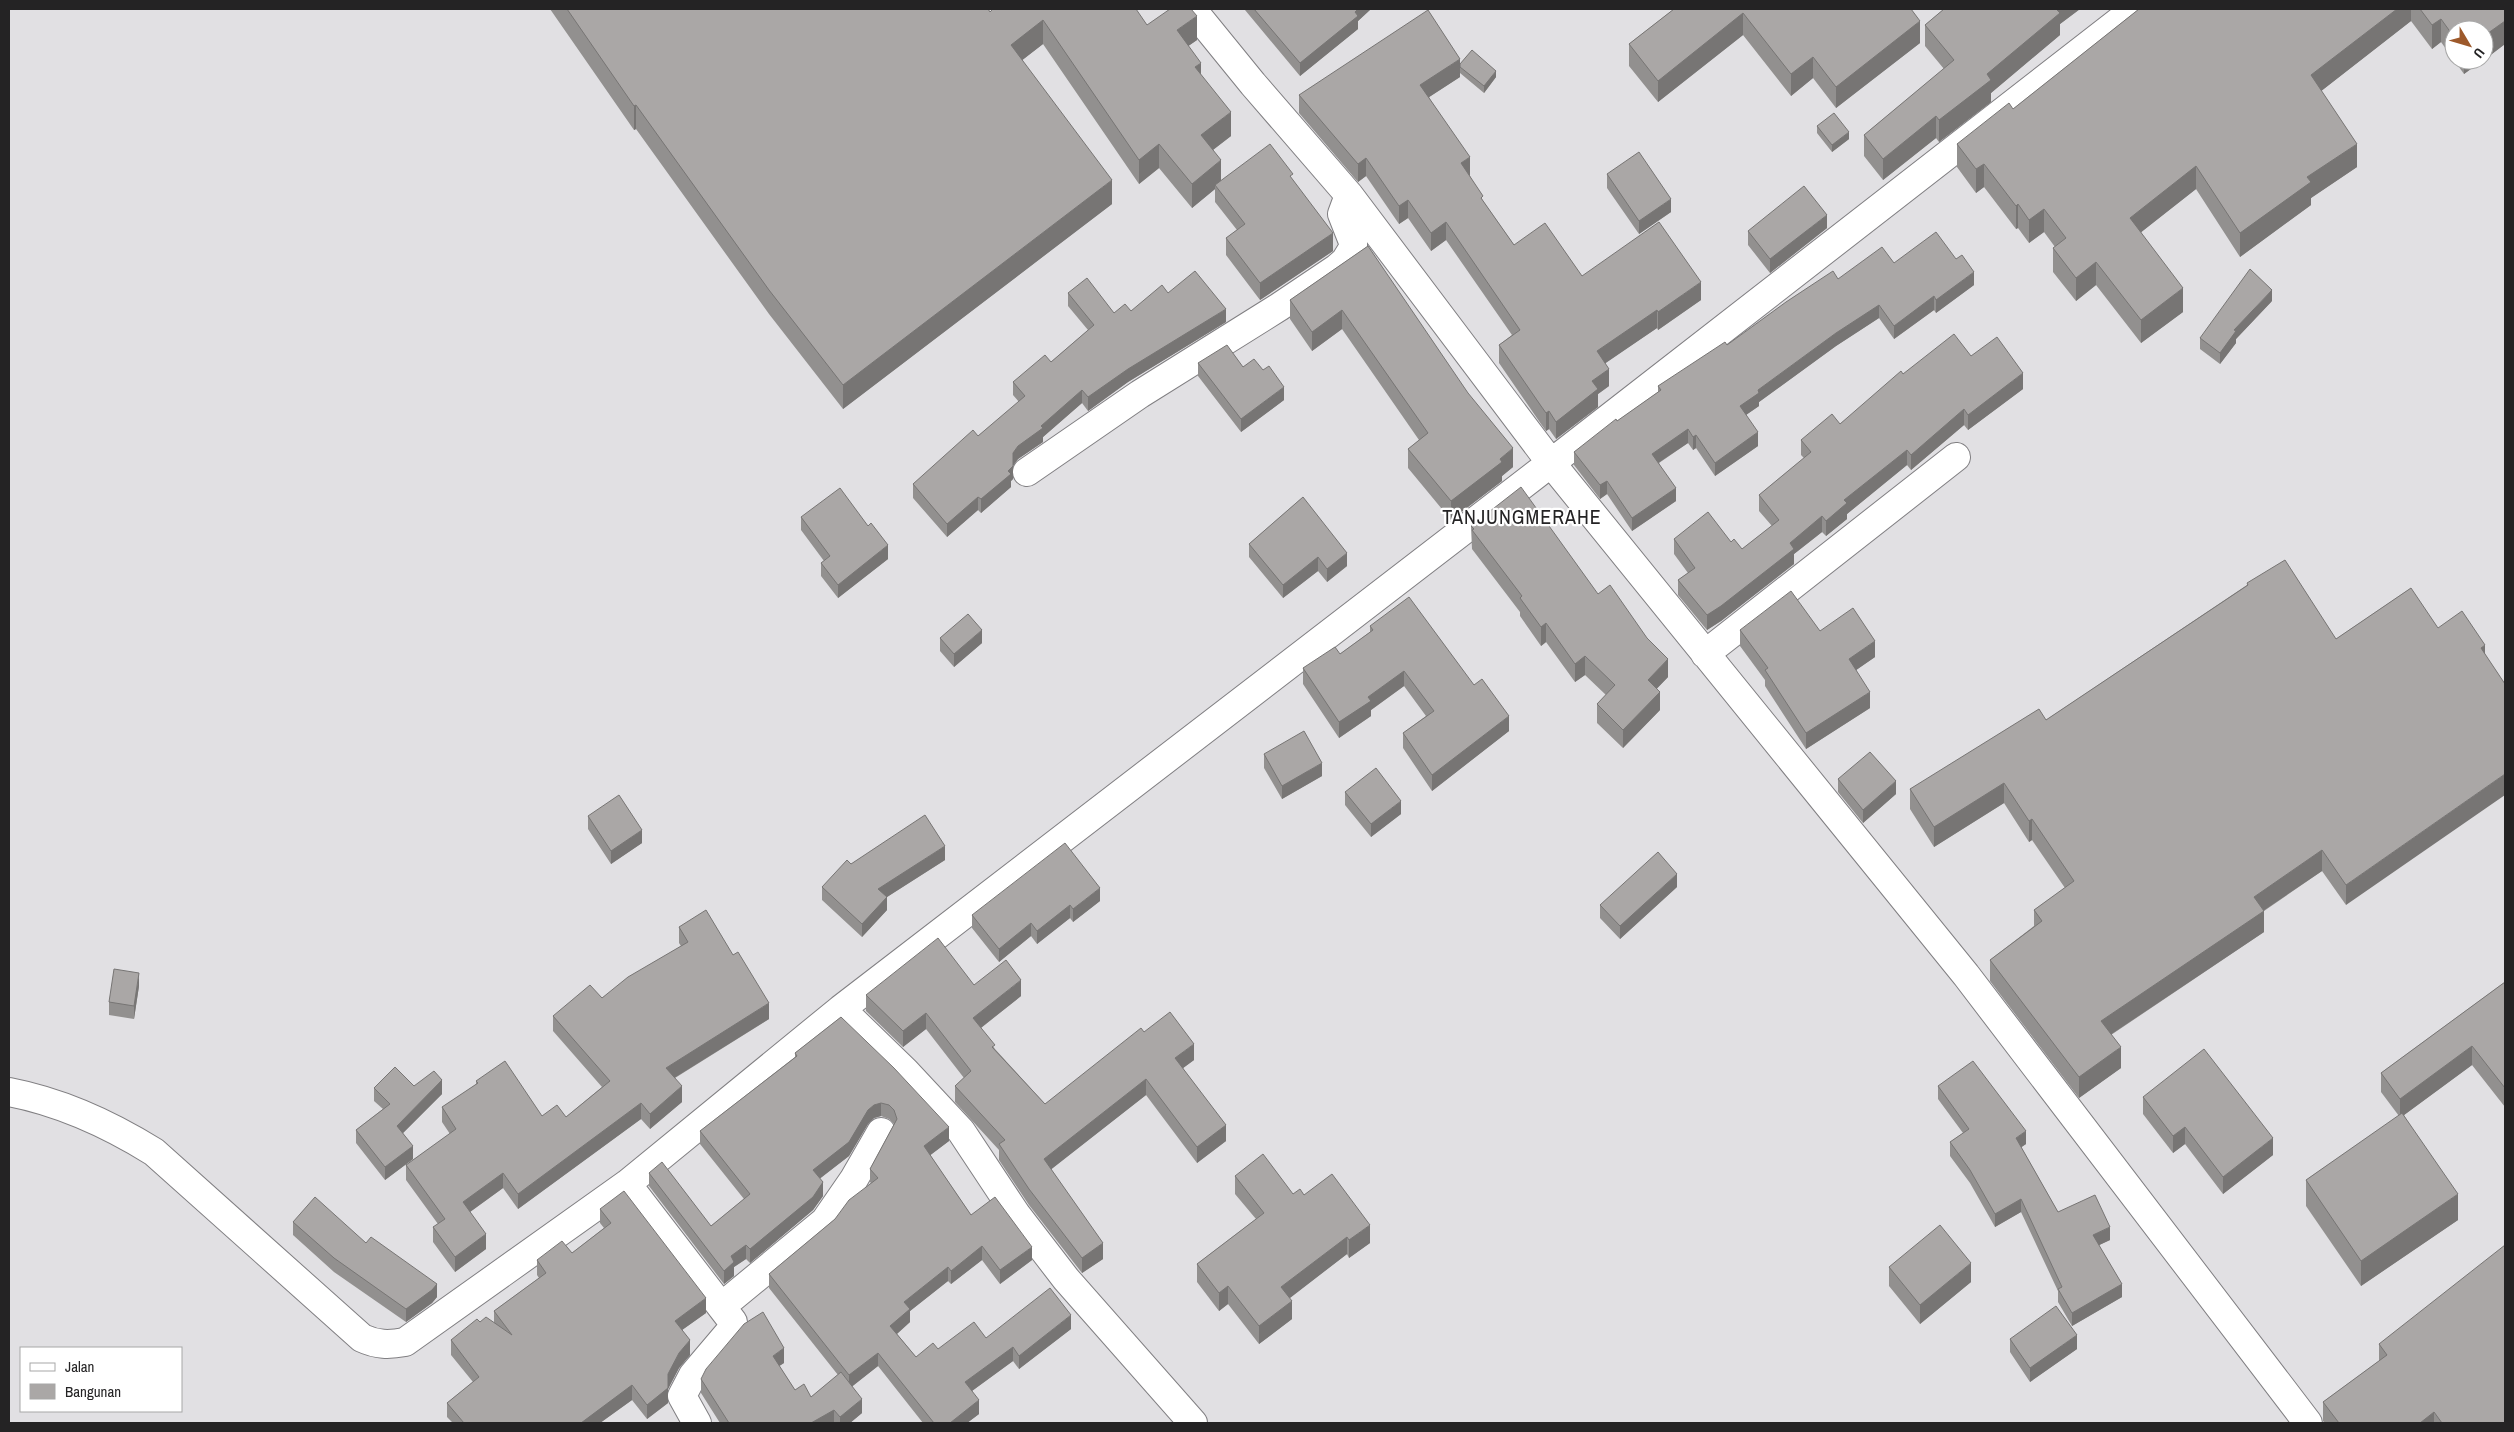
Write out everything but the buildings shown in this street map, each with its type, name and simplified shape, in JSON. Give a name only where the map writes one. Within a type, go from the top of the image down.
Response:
[{"type":"street","points":[[1192,9],[1253,84],[1349,195],[1550,464],[1966,975],[2308,1423]]},
{"type":"street","points":[[9,1092],[28,1096],[76,1112],[116,1129],[154,1152],[351,1329],[373,1343],[405,1342],[627,1184],[841,1009],[1550,464],[2135,9]]},
{"type":"street","points":[[1027,472],[1140,394],[1320,281],[1345,261],[1353,248],[1353,242],[1342,214],[1349,195]]},
{"type":"street","points":[[1705,654],[1956,456]]},
{"type":"street","points":[[841,1009],[905,1071],[961,1131],[1016,1214],[1066,1279],[1193,1423]]},
{"type":"street","points":[[722,1306],[825,1221],[854,1178],[881,1132]]},
{"type":"street","points":[[627,1184],[733,1322],[732,1329],[693,1375],[682,1396],[696,1423]]},
{"type":"district","name":"TANJUNGMERAHE","points":[[1522,517]]}]
